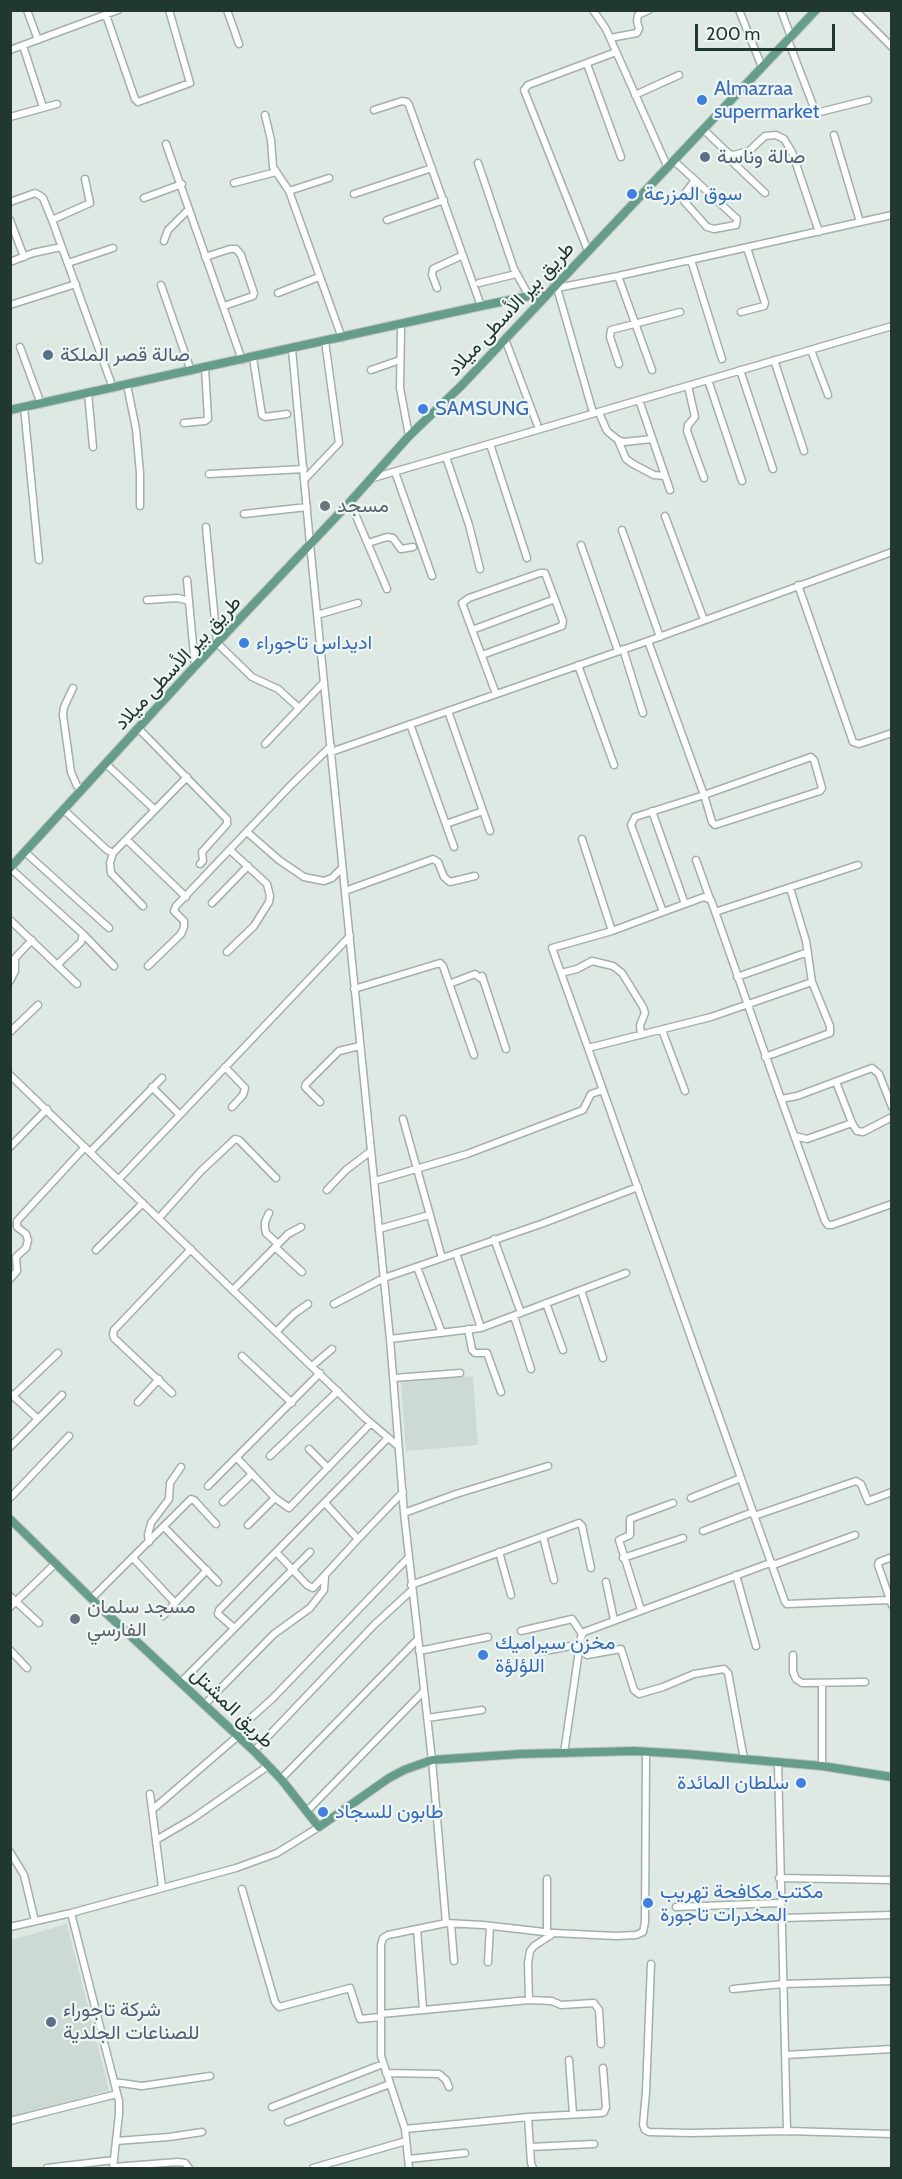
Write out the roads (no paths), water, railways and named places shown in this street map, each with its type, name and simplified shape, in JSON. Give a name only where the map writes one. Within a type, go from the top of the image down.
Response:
[{"type":"main road","name":"طريق بير الأسطى ميلاد","points":[[10,868],[195,666],[373,478],[409,436],[556,287],[816,10]]},
{"type":"main road","points":[[10,410],[481,306],[530,296],[546,296]]},
{"type":"main road","name":"طريق المشتل","points":[[12,1523],[254,1751],[281,1779],[319,1827]]},
{"type":"main road","points":[[319,1827],[389,1778],[432,1760],[564,1753],[646,1752],[822,1766],[891,1777]]},
{"type":"street","points":[[27,10],[38,40]]},
{"type":"street","points":[[106,15],[138,102],[190,83],[169,10]]},
{"type":"street","points":[[227,10],[239,44]]},
{"type":"street","points":[[593,10],[603,22],[668,168]]},
{"type":"street","points":[[610,38],[637,33],[638,15],[649,10]]},
{"type":"street","points":[[739,10],[762,67]]},
{"type":"street","points":[[781,10],[816,114],[868,100]]},
{"type":"street","points":[[855,10],[891,47]]},
{"type":"street","points":[[10,51],[118,11]]},
{"type":"street","points":[[23,46],[43,107]]},
{"type":"street","points":[[588,251],[524,90],[528,85],[616,52]]},
{"type":"street","points":[[587,64],[621,157]]},
{"type":"street","points":[[635,95],[679,75]]},
{"type":"street","points":[[374,111],[402,101],[407,102],[481,306]]},
{"type":"street","points":[[10,117],[57,104]]},
{"type":"street","points":[[265,116],[271,140],[271,162],[289,191],[342,338]]},
{"type":"street","points":[[703,129],[734,156],[749,151],[765,136],[776,135],[784,139],[792,152],[819,232]]},
{"type":"street","points":[[834,135],[860,222]]},
{"type":"street","points":[[712,139],[717,147],[765,194]]},
{"type":"street","points":[[166,144],[182,184],[242,360]]},
{"type":"street","points":[[674,161],[695,180],[737,219],[736,225],[714,229],[707,227],[684,201],[683,196],[695,180]]},
{"type":"street","points":[[478,163],[516,274],[530,296]]},
{"type":"street","points":[[354,194],[432,168]]},
{"type":"street","points":[[234,183],[276,172]]},
{"type":"street","points":[[52,220],[90,203],[85,178]]},
{"type":"street","points":[[289,191],[329,178]]},
{"type":"street","points":[[144,198],[182,184]]},
{"type":"street","points":[[10,202],[35,193],[43,198],[112,388]]},
{"type":"street","points":[[387,220],[444,200]]},
{"type":"street","points":[[164,241],[168,230],[189,209]]},
{"type":"street","points":[[592,409],[556,287],[618,276],[891,215]]},
{"type":"street","points":[[10,220],[24,256]]},
{"type":"street","points":[[10,262],[24,256],[62,247]]},
{"type":"street","points":[[68,263],[113,248]]},
{"type":"street","points":[[741,312],[764,306],[765,303],[747,248]]},
{"type":"street","points":[[205,257],[230,249],[236,249],[241,255],[254,292],[253,296],[224,306]]},
{"type":"street","points":[[437,288],[432,274],[433,269],[463,255]]},
{"type":"street","points":[[691,260],[722,359]]},
{"type":"street","points":[[478,283],[516,274]]},
{"type":"street","points":[[618,276],[652,370]]},
{"type":"street","points":[[278,293],[319,277]]},
{"type":"street","points":[[10,305],[76,284]]},
{"type":"street","points":[[161,285],[191,371]]},
{"type":"street","points":[[619,364],[609,331],[680,312]]},
{"type":"street","points":[[373,478],[891,326]]},
{"type":"street","points":[[401,330],[401,398],[409,436]]},
{"type":"street","points":[[505,339],[537,424]]},
{"type":"street","points":[[304,480],[339,443],[325,341]]},
{"type":"street","points":[[20,348],[41,404]]},
{"type":"street","points":[[292,349],[354,989],[380,1229],[408,1558],[454,1961]]},
{"type":"street","points":[[811,350],[828,395]]},
{"type":"street","points":[[253,358],[262,415],[265,417],[286,414]]},
{"type":"street","points":[[371,370],[400,360]]},
{"type":"street","points":[[774,360],[804,451]]},
{"type":"street","points":[[184,423],[205,421],[208,418],[205,368]]},
{"type":"street","points":[[740,370],[773,469]]},
{"type":"street","points":[[708,380],[742,481]]},
{"type":"street","points":[[127,385],[136,429],[140,506]]},
{"type":"street","points":[[688,386],[695,417],[688,425],[687,431],[704,478]]},
{"type":"street","points":[[88,393],[93,447]]},
{"type":"street","points":[[639,400],[670,490]]},
{"type":"street","points":[[24,407],[39,560]]},
{"type":"street","points":[[599,413],[607,431],[618,440],[624,442],[652,439]]},
{"type":"street","points":[[618,440],[626,459],[654,475],[665,476]]},
{"type":"street","points":[[490,444],[527,558]]},
{"type":"street","points":[[446,457],[469,525],[480,569]]},
{"type":"street","points":[[210,474],[303,469]]},
{"type":"street","points":[[395,472],[432,576]]},
{"type":"street","points":[[350,502],[387,589]]},
{"type":"street","points":[[244,514],[307,507]]},
{"type":"street","points":[[665,516],[704,620]]},
{"type":"street","points":[[206,527],[217,643],[252,677],[278,688],[299,708]]},
{"type":"street","points":[[622,531],[660,637]]},
{"type":"street","points":[[368,543],[387,537],[393,538],[401,549],[413,547]]},
{"type":"street","points":[[581,545],[643,713]]},
{"type":"street","points":[[148,966],[181,934],[184,921],[174,909],[247,832],[331,749],[660,637],[891,552]]},
{"type":"street","points":[[482,655],[562,626],[563,621],[546,575],[543,573],[468,598],[462,603],[496,694]]},
{"type":"street","points":[[187,580],[195,666]]},
{"type":"street","points":[[798,585],[853,742],[860,744],[891,733]]},
{"type":"street","points":[[147,600],[178,598],[189,601]]},
{"type":"street","points":[[472,630],[555,599]]},
{"type":"street","points":[[317,615],[358,603]]},
{"type":"street","points":[[648,641],[704,795],[712,822],[717,825],[820,791],[822,788],[814,760],[811,757],[704,795],[635,817],[631,825],[663,912]]},
{"type":"street","points":[[578,665],[614,765]]},
{"type":"street","points":[[265,744],[324,682]]},
{"type":"street","points":[[73,688],[64,707],[63,715],[71,772],[77,786],[82,789]]},
{"type":"street","points":[[448,711],[490,831]]},
{"type":"street","points":[[410,724],[454,847]]},
{"type":"street","points":[[139,729],[227,819],[227,824],[202,852],[203,861],[200,864]]},
{"type":"street","points":[[106,764],[154,809]]},
{"type":"street","points":[[143,906],[111,873],[110,863],[113,853],[187,777]]},
{"type":"street","points":[[64,810],[113,853]]},
{"type":"street","points":[[446,824],[483,811]]},
{"type":"street","points":[[652,811],[685,904]]},
{"type":"street","points":[[247,832],[304,878],[324,881],[332,878],[342,868]]},
{"type":"street","points":[[582,839],[612,931]]},
{"type":"street","points":[[127,840],[186,897]]},
{"type":"street","points":[[227,952],[254,926],[269,902],[270,896],[267,884],[231,850]]},
{"type":"street","points":[[25,852],[109,928]]},
{"type":"street","points":[[345,891],[433,859],[438,862],[444,878],[450,882],[475,876]]},
{"type":"street","points":[[696,860],[825,1221],[828,1225],[832,1225],[891,1204]]},
{"type":"street","points":[[715,912],[858,865]]},
{"type":"street","points":[[212,903],[248,866]]},
{"type":"street","points":[[10,868],[83,934],[114,966]]},
{"type":"street","points":[[765,1056],[830,1033],[830,1026],[812,982],[808,952],[790,888]]},
{"type":"street","points":[[711,900],[704,897],[612,931],[552,948],[770,1563],[787,1604],[890,1602],[878,1563],[891,1557]]},
{"type":"street","points":[[10,920],[77,984]]},
{"type":"street","points":[[58,964],[81,942],[83,934]]},
{"type":"street","points":[[119,1179],[350,936]]},
{"type":"street","points":[[10,981],[15,971],[15,958],[32,940]]},
{"type":"street","points":[[737,977],[808,952]]},
{"type":"street","points":[[561,973],[578,969],[592,961],[613,966],[622,973],[643,1007],[645,1013],[640,1026],[641,1035]]},
{"type":"street","points":[[354,989],[438,963],[443,966],[474,1055]]},
{"type":"street","points":[[449,984],[475,974],[480,978],[482,976],[506,1049]]},
{"type":"street","points":[[588,1048],[662,1030],[747,1005],[812,982]]},
{"type":"street","points":[[10,1032],[38,1005]]},
{"type":"street","points":[[662,1030],[685,1091]]},
{"type":"street","points":[[320,1102],[305,1087],[306,1084],[339,1051],[360,1046]]},
{"type":"street","points":[[225,1067],[245,1088],[243,1095],[232,1107]]},
{"type":"street","points":[[782,1099],[797,1096],[872,1068],[879,1074],[891,1107]]},
{"type":"street","points":[[10,1075],[371,1423],[398,1446]]},
{"type":"street","points":[[10,1279],[17,1271],[16,1257],[26,1248],[28,1240],[26,1234],[17,1227],[17,1221],[87,1149],[162,1078]]},
{"type":"street","points":[[836,1082],[857,1131],[863,1132],[891,1118]]},
{"type":"street","points":[[152,1088],[180,1114]]},
{"type":"street","points":[[375,1181],[496,1144],[583,1110],[591,1094],[603,1090]]},
{"type":"street","points":[[10,1147],[47,1109]]},
{"type":"street","points":[[403,1119],[442,1258]]},
{"type":"street","points":[[795,1136],[807,1139],[852,1123]]},
{"type":"street","points":[[159,1218],[194,1178],[235,1139],[239,1140],[276,1178]]},
{"type":"street","points":[[327,1190],[351,1165],[371,1151]]},
{"type":"street","points":[[334,1304],[384,1278],[638,1187]]},
{"type":"street","points":[[96,1250],[143,1203]]},
{"type":"street","points":[[269,1214],[265,1222],[266,1233],[302,1272]]},
{"type":"street","points":[[380,1229],[429,1215]]},
{"type":"street","points":[[233,1290],[276,1246],[301,1227]]},
{"type":"street","points":[[494,1239],[518,1315],[531,1369]]},
{"type":"street","points":[[171,1393],[114,1338],[114,1330],[191,1250]]},
{"type":"street","points":[[456,1253],[481,1328]]},
{"type":"street","points":[[417,1267],[442,1333]]},
{"type":"street","points":[[390,1339],[481,1328],[626,1273]]},
{"type":"street","points":[[581,1290],[603,1358]]},
{"type":"street","points":[[546,1303],[563,1350]]},
{"type":"street","points":[[277,1331],[308,1304]]},
{"type":"street","points":[[468,1329],[472,1350],[475,1353],[487,1353],[501,1392]]},
{"type":"street","points":[[312,1366],[332,1349]]},
{"type":"street","points":[[39,1419],[12,1395],[58,1353]]},
{"type":"street","points":[[242,1356],[292,1402]]},
{"type":"street","points":[[208,1486],[320,1373]]},
{"type":"street","points":[[394,1378],[460,1373]]},
{"type":"street","points":[[138,1402],[159,1380]]},
{"type":"street","points":[[270,1456],[338,1391]]},
{"type":"street","points":[[10,1448],[62,1395]]},
{"type":"street","points":[[237,1458],[275,1498],[287,1508],[292,1507],[371,1423]]},
{"type":"street","points":[[10,1498],[69,1436]]},
{"type":"street","points":[[234,1628],[218,1614],[219,1610],[388,1438]]},
{"type":"street","points":[[309,1449],[328,1468]]},
{"type":"street","points":[[404,1513],[456,1494],[548,1466]]},
{"type":"street","points":[[149,1542],[151,1523],[169,1499],[170,1483],[181,1467]]},
{"type":"street","points":[[223,1502],[252,1474]]},
{"type":"street","points":[[691,1497],[741,1478]]},
{"type":"street","points":[[703,1531],[856,1481],[861,1484],[868,1500],[891,1492]]},
{"type":"street","points":[[276,1552],[309,1587],[316,1587],[403,1492]]},
{"type":"street","points":[[248,1525],[275,1498]]},
{"type":"street","points":[[92,1598],[191,1499],[216,1524]]},
{"type":"street","points":[[324,1503],[358,1539]]},
{"type":"street","points":[[641,1610],[618,1543],[620,1539],[630,1535],[630,1519],[673,1503]]},
{"type":"street","points":[[254,1751],[412,1587],[499,1552],[581,1523],[591,1568]]},
{"type":"street","points":[[164,1527],[218,1582]]},
{"type":"street","points":[[564,1753],[580,1644],[582,1634],[588,1629],[770,1563],[780,1562],[855,1535]]},
{"type":"street","points":[[543,1536],[554,1580]]},
{"type":"street","points":[[623,1558],[683,1538]]},
{"type":"street","points":[[181,1682],[310,1552]]},
{"type":"street","points":[[499,1552],[512,1595]]},
{"type":"street","points":[[133,1558],[175,1603]]},
{"type":"street","points":[[152,1810],[272,1699],[408,1558]]},
{"type":"street","points":[[10,1607],[56,1563]]},
{"type":"street","points":[[163,1616],[207,1570]]},
{"type":"street","points":[[736,1575],[756,1646]]},
{"type":"street","points":[[204,1705],[274,1634],[310,1608],[324,1590],[325,1577]]},
{"type":"street","points":[[883,1581],[891,1578]]},
{"type":"street","points":[[606,1582],[614,1620]]},
{"type":"street","points":[[10,1596],[39,1623]]},
{"type":"street","points":[[521,1631],[572,1618],[582,1634]]},
{"type":"street","points":[[419,1651],[488,1636]]},
{"type":"street","points":[[281,1779],[418,1639]]},
{"type":"street","points":[[545,1651],[580,1644]]},
{"type":"street","points":[[587,1655],[621,1649],[634,1690],[639,1694],[694,1674],[717,1668],[726,1670],[744,1759]]},
{"type":"street","points":[[10,1650],[27,1668]]},
{"type":"street","points":[[793,1655],[793,1672],[799,1682],[822,1684],[864,1682]]},
{"type":"street","points":[[822,1684],[822,1766]]},
{"type":"street","points":[[307,1811],[424,1691]]},
{"type":"street","points":[[427,1718],[482,1710]]},
{"type":"street","points":[[409,2169],[405,2129],[383,2064],[382,1941],[388,1935],[448,1923],[550,1933],[636,1935],[643,1932],[645,1928],[646,1752]]},
{"type":"street","points":[[778,1763],[779,1878],[787,2130]]},
{"type":"street","points":[[156,1840],[192,1819],[268,1766]]},
{"type":"street","points":[[150,1794],[162,1887]]},
{"type":"street","points":[[10,1927],[236,1868],[276,1853],[319,1827]]},
{"type":"street","points":[[10,1852],[24,1875],[35,1921]]},
{"type":"street","points":[[779,1878],[891,1880]]},
{"type":"street","points":[[547,1879],[550,1933]]},
{"type":"street","points":[[242,1889],[275,2002],[279,2007],[350,1988],[360,2019],[423,2009],[529,2000],[552,2001],[561,2005],[594,2003],[600,2010],[601,2044]]},
{"type":"street","points":[[676,1907],[780,1903]]},
{"type":"street","points":[[70,1913],[117,2094],[119,2114],[113,2165]]},
{"type":"street","points":[[781,1918],[891,1915]]},
{"type":"street","points":[[488,1962],[490,1926]]},
{"type":"street","points":[[417,1929],[423,2009]]},
{"type":"street","points":[[529,2000],[528,1957],[534,1946],[550,1933]]},
{"type":"street","points":[[651,1964],[643,2125],[645,2130],[680,2133],[787,2130],[891,2134]]},
{"type":"street","points":[[733,1989],[783,1984],[891,1981]]},
{"type":"street","points":[[785,2055],[891,2049]]},
{"type":"street","points":[[569,2061],[573,2114]]},
{"type":"street","points":[[272,2107],[383,2064]]},
{"type":"street","points":[[405,2129],[528,2117],[602,2113],[606,2110],[603,2068]]},
{"type":"street","points":[[386,2073],[439,2074],[446,2080],[449,2087]]},
{"type":"street","points":[[114,2082],[142,2086],[210,2076]]},
{"type":"street","points":[[288,2122],[390,2084]]},
{"type":"street","points":[[10,2121],[117,2094]]},
{"type":"street","points":[[528,2117],[533,2169]]},
{"type":"street","points":[[116,2141],[202,2132]]},
{"type":"street","points":[[313,2169],[406,2140]]},
{"type":"street","points":[[530,2147],[594,2144]]},
{"type":"street","points":[[409,2159],[465,2153]]},
{"type":"street","points":[[47,2168],[178,2162],[185,2163],[189,2169]]},
{"type":"place","name":"Almazraa supermarket","points":[[702,100]]},
{"type":"place","name":"صالة وناسة","points":[[705,157]]},
{"type":"place","name":"سوق المزرعة","points":[[632,194]]},
{"type":"place","name":"صالة قصر الملكة","points":[[48,355]]},
{"type":"place","name":"SAMSUNG","points":[[423,409]]},
{"type":"place","name":"مسجد","points":[[325,506]]},
{"type":"place","name":"اديداس تاجوراء","points":[[244,643]]},
{"type":"place","name":"مسجد سلمان الفارسي","points":[[75,1619]]},
{"type":"place","name":"مخزن سيراميك اللؤلؤة","points":[[483,1655]]},
{"type":"place","name":"سلطان المائدة","points":[[801,1783]]},
{"type":"place","name":"طابون للسجاد","points":[[323,1812]]},
{"type":"place","name":"مكتب مكافحة تهريب المخدرات تاجورة","points":[[648,1903]]},
{"type":"place","name":"شركة تاجوراء للصناعات الجلدية","points":[[51,2022]]}]
